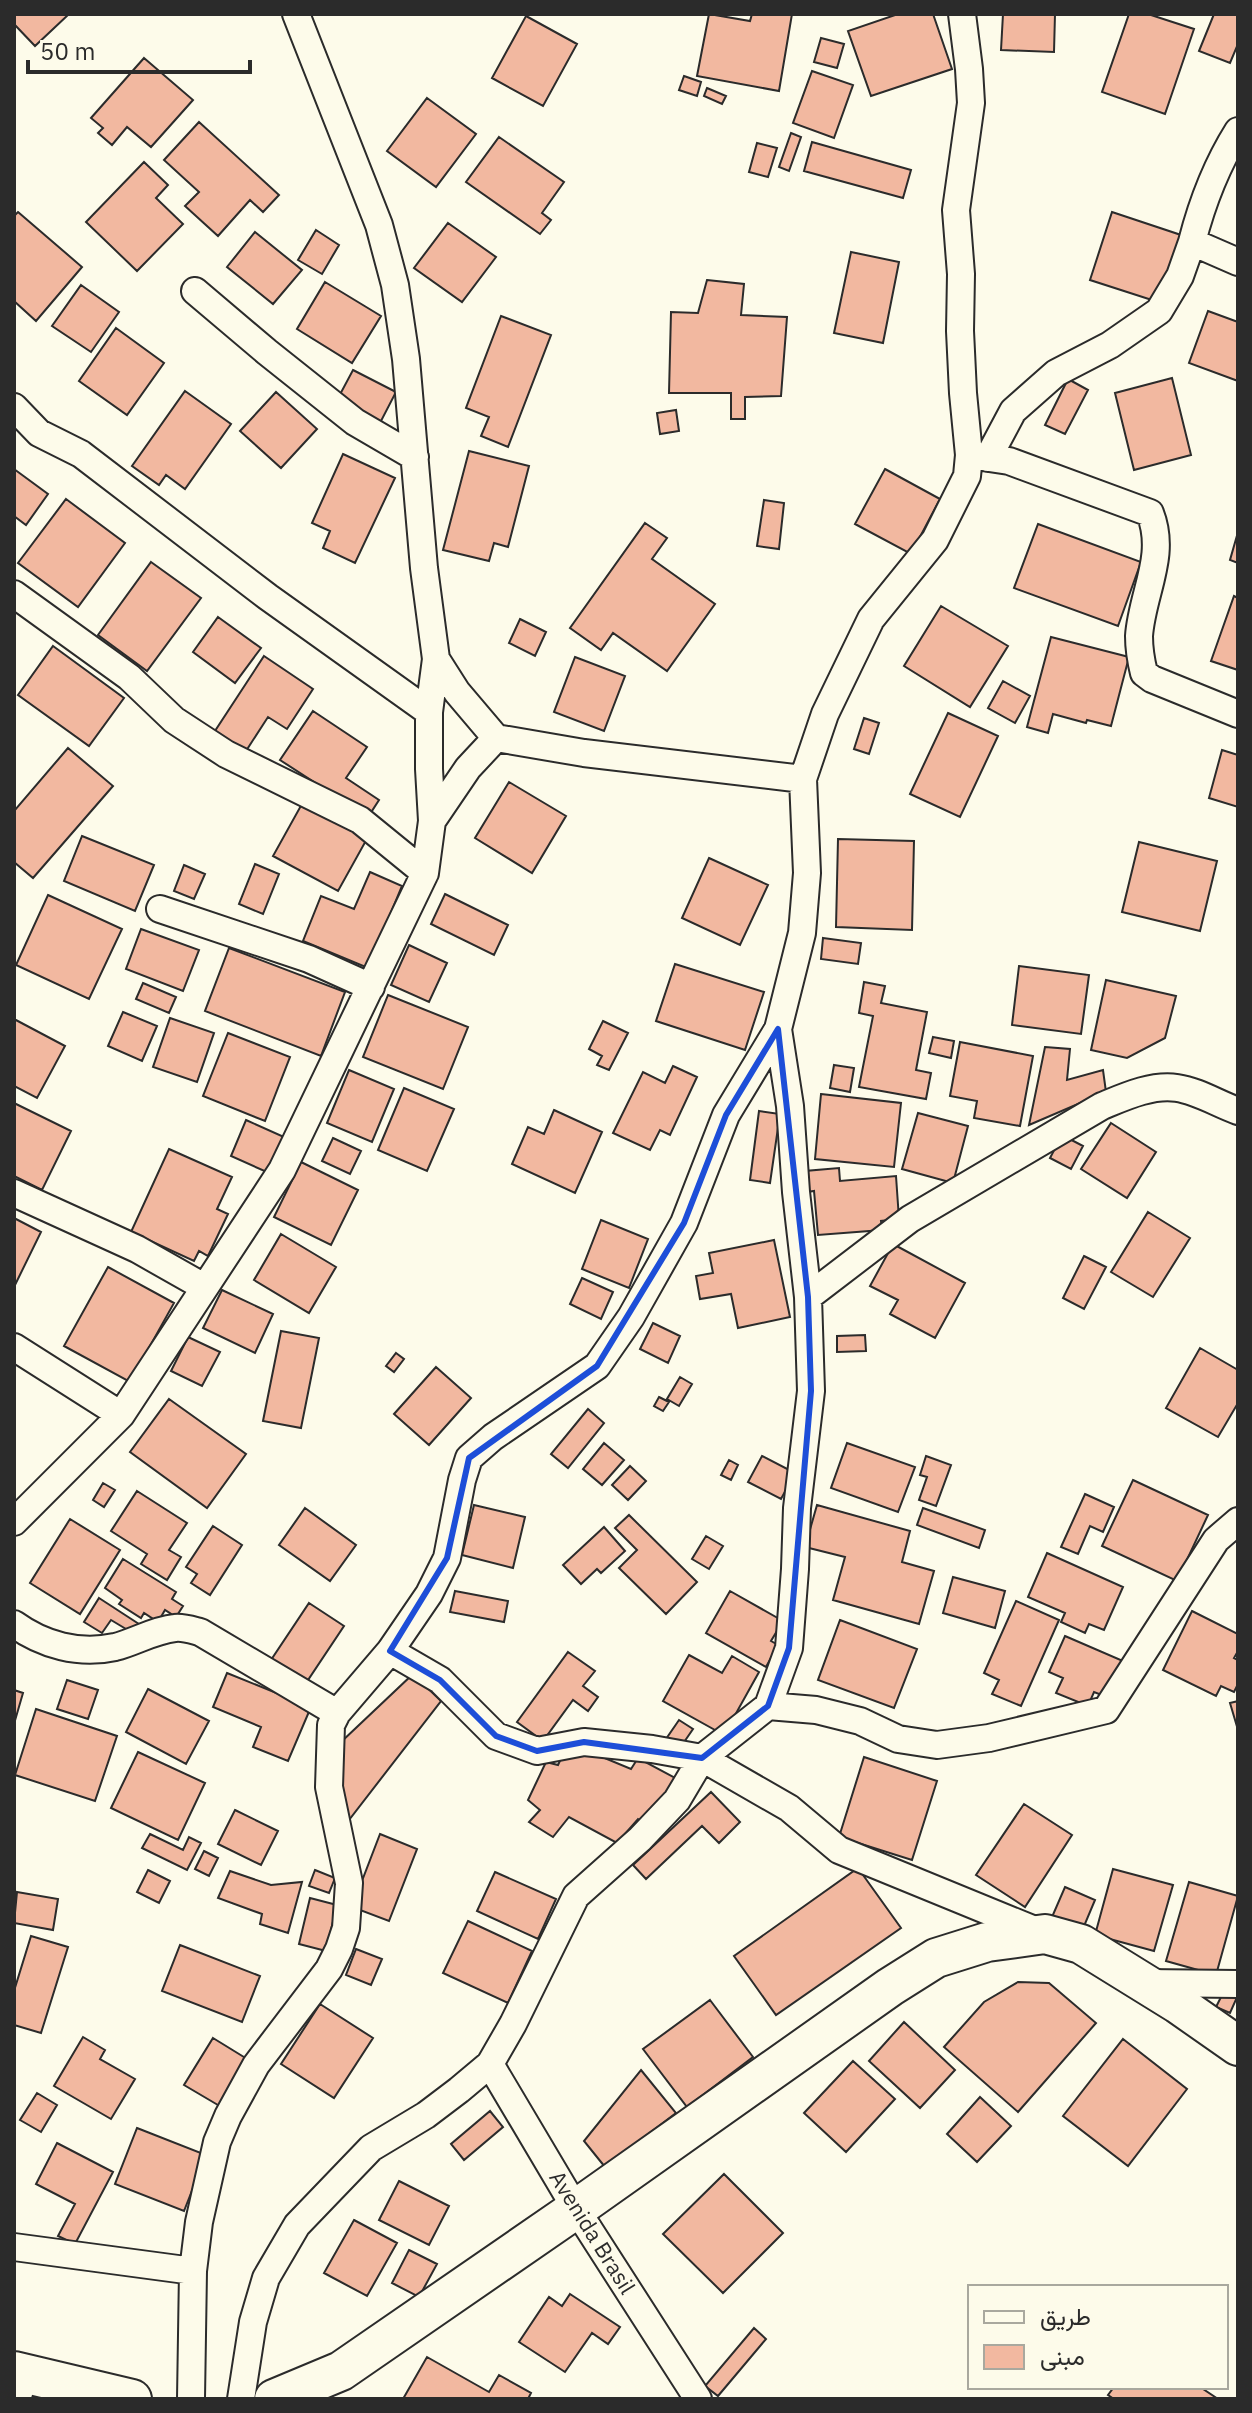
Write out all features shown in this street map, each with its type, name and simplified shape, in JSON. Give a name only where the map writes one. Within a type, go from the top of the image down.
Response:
[{"type":"main road","points":[[274,2399],[341,2371],[890,1987],[936,1958],[987,1942],[1045,1934],[1081,1944],[1238,2046]]},
{"type":"main road","points":[[19,2381],[132,2399]]},
{"type":"street","points":[[14,1522],[121,1415],[282,1170],[425,873],[432,821],[429,712],[436,659],[424,568],[406,359],[395,285],[379,225],[296,14]]},
{"type":"street","points":[[962,14],[971,103],[956,210],[961,274],[960,331],[963,393],[979,456]]},
{"type":"street","points":[[191,2399],[193,2271],[210,2168],[228,2116],[256,2065],[329,1969],[346,1928],[349,1883],[329,1787],[331,1725],[337,1713],[390,1651],[429,1594],[447,1558],[469,1458],[493,1437],[597,1366],[631,1317],[684,1223],[726,1115],[778,1029],[802,933],[807,873],[803,779],[825,714],[871,619],[935,540],[979,456],[1013,411],[1056,373],[1110,345],[1159,311],[1180,276],[1207,192],[1238,131]]},
{"type":"street","points":[[1192,242],[1238,262]]},
{"type":"street","points":[[195,291],[355,422],[415,457]]},
{"type":"street","points":[[14,407],[39,433],[81,454],[268,597],[429,712]]},
{"type":"street","points":[[979,456],[1009,461],[1150,513],[1158,546],[1139,635],[1144,673],[1238,714]]},
{"type":"street","points":[[14,594],[129,677],[174,720],[226,754],[360,820],[425,873]]},
{"type":"street","points":[[436,659],[457,692],[496,738],[584,753],[803,779]]},
{"type":"street","points":[[432,821],[468,768],[496,738]]},
{"type":"street","points":[[160,909],[309,959],[371,987]]},
{"type":"street","points":[[241,2399],[253,2322],[266,2278],[297,2225],[371,2148],[426,2115],[490,2064],[576,1896],[640,1839],[677,1800],[702,1758],[768,1706],[789,1648],[797,1508],[811,1391],[808,1297],[790,1106],[778,1029]]},
{"type":"street","points":[[808,1297],[910,1219],[1102,1106],[1134,1093],[1165,1087],[1178,1088],[1238,1111]]},
{"type":"street","points":[[14,1193],[137,1249],[204,1287]]},
{"type":"street","points":[[14,1347],[121,1415]]},
{"type":"street","points":[[768,1706],[816,1710],[860,1721],[898,1739],[937,1745],[989,1738],[1106,1710],[1216,1540],[1238,1521]]},
{"type":"street","points":[[14,1624],[46,1642],[69,1649],[116,1647],[178,1627],[200,1632],[337,1713]]},
{"type":"street","points":[[390,1651],[440,1680],[496,1736],[537,1751],[584,1742],[702,1758],[789,1808],[839,1850],[1045,1934]]},
{"type":"street","points":[[1145,1983],[1238,1984]]},
{"type":"street","name":"Avenida Brasil","points":[[490,2064],[576,2209],[698,2399]]},
{"type":"street","points":[[14,2247],[193,2271]]},
{"type":"highlighted area","points":[[778,1029],[808,1297],[811,1391],[789,1648],[768,1706],[702,1758],[584,1742],[537,1751],[496,1736],[440,1680],[390,1651],[447,1558],[469,1458],[597,1366],[684,1223],[726,1115]]},
{"type":"building","points":[[14,14],[69,14],[35,46],[14,24]]},
{"type":"building","points":[[709,14],[750,21],[752,14],[792,14],[779,91],[697,76]]},
{"type":"building","points":[[898,14],[933,14],[952,69],[871,96],[848,31]]},
{"type":"building","points":[[1003,14],[1055,14],[1054,52],[1001,50]]},
{"type":"building","points":[[1129,14],[1148,14],[1194,29],[1165,114],[1102,92]]},
{"type":"building","points":[[1214,14],[1238,14],[1238,44],[1230,63],[1199,51]]},
{"type":"building","points":[[526,16],[577,44],[543,106],[492,78]]},
{"type":"building","points":[[821,38],[844,44],[837,68],[814,62]]},
{"type":"building","points":[[144,58],[193,100],[151,147],[127,127],[112,145],[98,133],[103,128],[91,118]]},
{"type":"building","points":[[812,71],[853,85],[834,138],[793,123]]},
{"type":"building","points":[[684,76],[701,82],[697,96],[679,90]]},
{"type":"building","points":[[707,88],[726,96],[722,104],[704,96]]},
{"type":"building","points":[[427,98],[476,134],[436,187],[387,151]]},
{"type":"building","points":[[199,122],[279,195],[263,212],[250,200],[218,236],[185,206],[199,192],[164,160]]},
{"type":"building","points":[[791,133],[801,137],[789,171],[779,167]]},
{"type":"building","points":[[499,137],[564,182],[542,213],[551,220],[540,234],[466,182]]},
{"type":"building","points":[[812,142],[911,170],[903,198],[804,171]]},
{"type":"building","points":[[757,143],[777,148],[768,177],[749,172]]},
{"type":"building","points":[[144,162],[168,185],[156,198],[183,224],[137,271],[86,222]]},
{"type":"building","points":[[18,212],[82,267],[36,321],[14,301],[14,216]]},
{"type":"building","points":[[1112,212],[1181,235],[1158,302],[1090,280]]},
{"type":"building","points":[[448,223],[496,257],[462,302],[414,268]]},
{"type":"building","points":[[316,230],[339,245],[322,274],[298,260]]},
{"type":"building","points":[[255,232],[302,270],[273,304],[227,267]]},
{"type":"building","points":[[851,252],[899,262],[883,343],[834,333]]},
{"type":"building","points":[[707,280],[744,284],[741,315],[787,317],[781,396],[745,397],[745,419],[731,419],[731,393],[669,393],[671,312],[698,313]]},
{"type":"building","points":[[325,282],[381,316],[352,363],[297,329]]},
{"type":"building","points":[[81,285],[119,312],[91,352],[52,326]]},
{"type":"building","points":[[1208,311],[1238,322],[1238,381],[1189,363]]},
{"type":"building","points":[[501,316],[551,335],[508,447],[481,436],[489,417],[466,408]]},
{"type":"building","points":[[116,328],[164,363],[127,415],[79,381]]},
{"type":"building","points":[[353,370],[396,392],[380,423],[337,400]]},
{"type":"building","points":[[1172,378],[1191,455],[1134,470],[1115,393]]},
{"type":"building","points":[[1068,379],[1088,390],[1065,434],[1045,425]]},
{"type":"building","points":[[185,391],[231,424],[185,489],[166,475],[159,485],[132,466]]},
{"type":"building","points":[[276,392],[317,429],[281,468],[240,431]]},
{"type":"building","points":[[676,410],[679,431],[660,434],[657,413]]},
{"type":"building","points":[[469,451],[529,466],[508,547],[494,543],[489,561],[443,550]]},
{"type":"building","points":[[343,454],[395,478],[355,563],[323,548],[330,531],[312,523]]},
{"type":"building","points":[[14,469],[48,494],[26,525],[14,516]]},
{"type":"building","points":[[885,469],[940,499],[911,554],[855,524]]},
{"type":"building","points":[[66,499],[125,543],[78,607],[18,563]]},
{"type":"building","points":[[764,500],[784,503],[779,549],[757,546]]},
{"type":"building","points":[[645,523],[667,538],[652,559],[715,604],[667,671],[613,633],[601,650],[570,628]]},
{"type":"building","points":[[1038,524],[1141,562],[1118,626],[1014,588]]},
{"type":"building","points":[[1238,532],[1238,563],[1230,560]]},
{"type":"building","points":[[151,562],[201,598],[147,671],[98,635]]},
{"type":"building","points":[[1234,596],[1238,598],[1238,670],[1211,661]]},
{"type":"building","points":[[941,606],[1008,646],[970,707],[904,666]]},
{"type":"building","points":[[218,617],[261,648],[235,683],[193,652]]},
{"type":"building","points":[[520,619],[546,632],[535,656],[509,643]]},
{"type":"building","points":[[1051,637],[1129,657],[1111,726],[1053,714],[1048,733],[1027,727]]},
{"type":"building","points":[[53,646],[124,698],[89,746],[18,695]]},
{"type":"building","points":[[264,656],[313,689],[287,729],[268,717],[244,754],[213,734]]},
{"type":"building","points":[[575,657],[625,676],[604,731],[554,712]]},
{"type":"building","points":[[1003,681],[1030,696],[1015,723],[988,708]]},
{"type":"building","points":[[313,711],[367,747],[346,778],[379,800],[368,817],[280,760]]},
{"type":"building","points":[[948,713],[998,736],[960,817],[910,794]]},
{"type":"building","points":[[864,718],[879,723],[869,754],[854,749]]},
{"type":"building","points":[[68,748],[113,786],[33,878],[14,862],[14,811]]},
{"type":"building","points":[[1222,750],[1238,755],[1238,807],[1209,798]]},
{"type":"building","points":[[509,782],[566,816],[532,873],[475,838]]},
{"type":"building","points":[[303,802],[368,837],[338,891],[273,856]]},
{"type":"building","points":[[82,836],[154,865],[135,911],[64,881]]},
{"type":"building","points":[[838,839],[914,841],[912,930],[836,927]]},
{"type":"building","points":[[1139,842],[1217,861],[1200,931],[1122,912]]},
{"type":"building","points":[[709,858],[768,885],[740,945],[682,918]]},
{"type":"building","points":[[255,864],[279,874],[263,914],[239,904]]},
{"type":"building","points":[[184,865],[205,874],[194,899],[174,891]]},
{"type":"building","points":[[370,872],[402,886],[368,968],[303,941],[321,896],[354,909]]},
{"type":"building","points":[[445,894],[508,925],[494,955],[431,924]]},
{"type":"building","points":[[48,895],[122,929],[89,999],[16,965]]},
{"type":"building","points":[[141,929],[199,950],[183,991],[126,969]]},
{"type":"building","points":[[823,938],[861,943],[858,964],[821,959]]},
{"type":"building","points":[[409,945],[447,963],[429,1002],[391,985]]},
{"type":"building","points":[[229,948],[345,992],[321,1056],[205,1011]]},
{"type":"building","points":[[675,964],[764,992],[745,1050],[656,1021]]},
{"type":"building","points":[[1019,966],[1089,975],[1081,1034],[1012,1025]]},
{"type":"building","points":[[1106,980],[1176,996],[1165,1038],[1127,1058],[1091,1050]]},
{"type":"building","points":[[864,982],[885,986],[881,1003],[927,1012],[916,1070],[931,1073],[926,1099],[859,1087],[873,1016],[859,1013]]},
{"type":"building","points":[[143,983],[176,997],[169,1013],[136,999]]},
{"type":"building","points":[[388,995],[468,1027],[443,1089],[363,1057]]},
{"type":"building","points":[[123,1012],[157,1026],[142,1061],[108,1046]]},
{"type":"building","points":[[170,1018],[214,1033],[197,1082],[153,1067]]},
{"type":"building","points":[[14,1019],[65,1046],[37,1098],[14,1086]]},
{"type":"building","points":[[603,1021],[628,1033],[609,1070],[597,1065],[602,1056],[589,1049]]},
{"type":"building","points":[[228,1033],[290,1057],[265,1121],[203,1096]]},
{"type":"building","points":[[933,1037],[954,1041],[951,1058],[929,1053]]},
{"type":"building","points":[[960,1042],[1033,1056],[1020,1126],[974,1118],[977,1101],[950,1096]]},
{"type":"building","points":[[1045,1047],[1070,1049],[1067,1080],[1103,1070],[1106,1092],[1029,1125]]},
{"type":"building","points":[[834,1065],[854,1068],[850,1092],[830,1088]]},
{"type":"building","points":[[673,1066],[697,1077],[670,1135],[660,1130],[650,1150],[613,1133],[643,1072],[665,1083]]},
{"type":"building","points":[[349,1070],[394,1089],[372,1142],[327,1123]]},
{"type":"building","points":[[404,1088],[454,1109],[427,1171],[378,1150]]},
{"type":"building","points":[[821,1094],[901,1103],[894,1167],[815,1159]]},
{"type":"building","points":[[14,1103],[71,1131],[42,1190],[14,1176]]},
{"type":"building","points":[[554,1110],[602,1132],[575,1193],[512,1164],[528,1127],[544,1134]]},
{"type":"building","points":[[759,1111],[780,1114],[770,1183],[750,1180]]},
{"type":"building","points":[[918,1113],[968,1126],[953,1183],[902,1169]]},
{"type":"building","points":[[246,1120],[284,1137],[269,1173],[231,1156]]},
{"type":"building","points":[[1111,1123],[1156,1152],[1127,1198],[1081,1169]]},
{"type":"building","points":[[1062,1135],[1083,1146],[1071,1169],[1050,1158]]},
{"type":"building","points":[[333,1138],[361,1151],[350,1174],[322,1161]]},
{"type":"building","points":[[169,1149],[232,1177],[217,1209],[228,1214],[208,1256],[199,1251],[194,1261],[131,1232]]},
{"type":"building","points":[[301,1162],[358,1190],[331,1245],[274,1217]]},
{"type":"building","points":[[839,1168],[840,1181],[896,1176],[899,1219],[881,1221],[882,1230],[818,1235],[814,1191],[807,1192],[805,1171]]},
{"type":"building","points":[[1148,1212],[1190,1238],[1153,1297],[1111,1272]]},
{"type":"building","points":[[14,1218],[41,1232],[14,1287]]},
{"type":"building","points":[[601,1220],[648,1239],[629,1288],[582,1269]]},
{"type":"building","points":[[281,1234],[336,1267],[309,1313],[254,1280]]},
{"type":"building","points":[[774,1240],[790,1317],[738,1328],[731,1294],[700,1299],[696,1276],[713,1273],[709,1253]]},
{"type":"building","points":[[893,1244],[965,1283],[935,1338],[890,1314],[898,1300],[870,1286]]},
{"type":"building","points":[[1084,1256],[1106,1267],[1084,1309],[1063,1298]]},
{"type":"building","points":[[108,1267],[174,1303],[130,1382],[64,1346]]},
{"type":"building","points":[[582,1278],[613,1292],[601,1319],[570,1304]]},
{"type":"building","points":[[222,1290],[273,1314],[255,1353],[203,1328]]},
{"type":"building","points":[[653,1323],[680,1336],[668,1363],[640,1349]]},
{"type":"building","points":[[281,1331],[319,1338],[301,1428],[263,1421]]},
{"type":"building","points":[[865,1335],[866,1351],[837,1352],[837,1336]]},
{"type":"building","points":[[188,1337],[220,1352],[202,1386],[171,1371]]},
{"type":"building","points":[[1200,1348],[1238,1370],[1238,1403],[1218,1437],[1166,1408]]},
{"type":"building","points":[[396,1353],[404,1359],[394,1372],[386,1366]]},
{"type":"building","points":[[436,1367],[471,1398],[429,1445],[394,1414]]},
{"type":"building","points":[[680,1377],[692,1384],[679,1406],[667,1399]]},
{"type":"building","points":[[659,1397],[669,1402],[663,1411],[654,1406]]},
{"type":"building","points":[[169,1399],[246,1454],[207,1508],[130,1452]]},
{"type":"building","points":[[588,1409],[604,1423],[568,1468],[551,1454]]},
{"type":"building","points":[[604,1443],[624,1460],[602,1485],[583,1469]]},
{"type":"building","points":[[847,1443],[915,1467],[898,1512],[831,1488]]},
{"type":"building","points":[[762,1456],[795,1473],[781,1499],[748,1482]]},
{"type":"building","points":[[926,1456],[951,1465],[936,1506],[919,1500],[927,1477],[920,1475]]},
{"type":"building","points":[[729,1460],[738,1465],[731,1480],[721,1475]]},
{"type":"building","points":[[630,1466],[646,1481],[628,1500],[612,1485]]},
{"type":"building","points":[[1133,1480],[1208,1515],[1177,1581],[1102,1546]]},
{"type":"building","points":[[103,1483],[115,1490],[104,1507],[93,1500]]},
{"type":"building","points":[[137,1491],[187,1523],[169,1550],[181,1557],[167,1580],[141,1564],[147,1554],[111,1531]]},
{"type":"building","points":[[1085,1494],[1114,1507],[1103,1532],[1090,1526],[1078,1554],[1061,1547]]},
{"type":"building","points":[[474,1505],[525,1517],[513,1568],[462,1555]]},
{"type":"building","points":[[817,1505],[910,1531],[902,1562],[934,1571],[919,1624],[833,1600],[845,1557],[805,1547]]},
{"type":"building","points":[[305,1508],[356,1545],[330,1581],[279,1545]]},
{"type":"building","points":[[923,1508],[985,1530],[979,1548],[917,1525]]},
{"type":"building","points":[[629,1515],[697,1582],[666,1614],[619,1568],[637,1550],[615,1528]]},
{"type":"building","points":[[70,1519],[120,1550],[80,1614],[30,1583]]},
{"type":"building","points":[[213,1526],[242,1545],[210,1595],[191,1583],[197,1574],[186,1567]]},
{"type":"building","points":[[604,1527],[625,1551],[601,1573],[597,1569],[581,1584],[563,1565]]},
{"type":"building","points":[[706,1536],[723,1546],[709,1569],[692,1559]]},
{"type":"building","points":[[1047,1553],[1123,1587],[1104,1630],[1089,1624],[1085,1633],[1061,1622],[1065,1613],[1028,1597]]},
{"type":"building","points":[[123,1559],[176,1592],[172,1599],[183,1606],[176,1617],[165,1610],[158,1622],[144,1613],[141,1618],[119,1604],[122,1600],[105,1588]]},
{"type":"building","points":[[953,1577],[1005,1591],[995,1628],[943,1613]]},
{"type":"building","points":[[455,1591],[508,1601],[504,1622],[450,1612]]},
{"type":"building","points":[[730,1591],[783,1621],[771,1641],[778,1645],[766,1667],[706,1633]]},
{"type":"building","points":[[99,1598],[142,1626],[136,1635],[111,1620],[102,1633],[84,1622]]},
{"type":"building","points":[[1016,1601],[1059,1620],[1021,1706],[992,1694],[999,1680],[984,1673]]},
{"type":"building","points":[[309,1603],[344,1626],[306,1683],[271,1660]]},
{"type":"building","points":[[1192,1611],[1238,1634],[1238,1651],[1234,1658],[1238,1660],[1238,1684],[1234,1692],[1221,1686],[1216,1696],[1163,1670]]},
{"type":"building","points":[[840,1620],[917,1649],[894,1708],[818,1680]]},
{"type":"building","points":[[1065,1636],[1123,1661],[1107,1697],[1094,1692],[1088,1706],[1056,1693],[1063,1678],[1049,1672]]},
{"type":"building","points":[[568,1652],[595,1671],[583,1686],[598,1697],[588,1711],[573,1700],[543,1741],[517,1722]]},
{"type":"building","points":[[689,1655],[722,1673],[732,1656],[759,1672],[724,1735],[663,1701]]},
{"type":"building","points":[[227,1673],[311,1707],[288,1761],[253,1747],[261,1727],[213,1707]]},
{"type":"building","points":[[413,1674],[441,1701],[349,1820],[336,1787],[340,1743]]},
{"type":"building","points":[[67,1680],[98,1690],[88,1719],[57,1709]]},
{"type":"building","points":[[148,1689],[209,1721],[186,1764],[126,1732]]},
{"type":"building","points":[[14,1690],[23,1693],[14,1724]]},
{"type":"building","points":[[1238,1701],[1238,1730],[1230,1703]]},
{"type":"building","points":[[36,1709],[117,1736],[95,1801],[15,1775]]},
{"type":"building","points":[[679,1720],[693,1729],[680,1748],[666,1739]]},
{"type":"building","points":[[565,1750],[595,1754],[631,1769],[638,1758],[679,1780],[642,1822],[638,1819],[617,1843],[569,1817],[553,1837],[529,1822],[540,1810],[528,1800],[546,1762],[558,1765]]},
{"type":"building","points":[[138,1752],[205,1783],[178,1840],[111,1808]]},
{"type":"building","points":[[864,1757],[937,1781],[912,1860],[839,1837]]},
{"type":"building","points":[[711,1792],[740,1822],[719,1843],[702,1826],[646,1879],[633,1865]]},
{"type":"building","points":[[1024,1804],[1072,1835],[1025,1907],[976,1875]]},
{"type":"building","points":[[235,1810],[278,1831],[261,1865],[218,1844]]},
{"type":"building","points":[[150,1834],[183,1850],[189,1837],[201,1843],[187,1870],[142,1848]]},
{"type":"building","points":[[380,1834],[417,1849],[389,1921],[352,1907]]},
{"type":"building","points":[[204,1851],[218,1858],[209,1876],[195,1869]]},
{"type":"building","points":[[858,1868],[901,1928],[776,2015],[734,1956]]},
{"type":"building","points":[[1113,1869],[1173,1885],[1154,1951],[1095,1935]]},
{"type":"building","points":[[148,1870],[170,1881],[159,1903],[137,1892]]},
{"type":"building","points":[[315,1870],[335,1878],[329,1893],[309,1886]]},
{"type":"building","points":[[230,1871],[271,1885],[302,1882],[288,1933],[260,1924],[262,1914],[218,1898]]},
{"type":"building","points":[[495,1872],[556,1899],[538,1939],[477,1911]]},
{"type":"building","points":[[1189,1882],[1238,1896],[1216,1975],[1166,1961]]},
{"type":"building","points":[[1065,1887],[1095,1900],[1082,1931],[1052,1917]]},
{"type":"building","points":[[17,1892],[58,1899],[53,1930],[14,1923]]},
{"type":"building","points":[[310,1898],[337,1905],[326,1951],[299,1944]]},
{"type":"building","points":[[468,1921],[532,1951],[508,2003],[443,1973]]},
{"type":"building","points":[[31,1936],[68,1947],[41,2033],[14,2025],[14,1991]]},
{"type":"building","points":[[180,1945],[260,1976],[242,2022],[162,1991]]},
{"type":"building","points":[[356,1949],[382,1959],[371,1985],[346,1975]]},
{"type":"building","points":[[1018,1982],[1049,1983],[1096,2023],[1018,2112],[944,2047],[984,2002]]},
{"type":"building","points":[[1225,1989],[1238,1995],[1230,2013],[1216,2007]]},
{"type":"building","points":[[710,2000],[753,2057],[687,2107],[643,2049]]},
{"type":"building","points":[[320,2004],[373,2038],[334,2098],[281,2064]]},
{"type":"building","points":[[904,2022],[955,2070],[920,2108],[869,2061]]},
{"type":"building","points":[[83,2037],[105,2050],[100,2059],[135,2079],[111,2119],[54,2086]]},
{"type":"building","points":[[213,2038],[252,2062],[223,2108],[184,2085]]},
{"type":"building","points":[[1123,2039],[1187,2089],[1128,2166],[1063,2116]]},
{"type":"building","points":[[853,2061],[895,2099],[846,2152],[804,2113]]},
{"type":"building","points":[[641,2070],[676,2113],[605,2167],[584,2141]]},
{"type":"building","points":[[37,2093],[57,2105],[41,2132],[20,2120]]},
{"type":"building","points":[[980,2097],[1011,2126],[977,2162],[947,2134]]},
{"type":"building","points":[[490,2111],[503,2127],[464,2160],[451,2144]]},
{"type":"building","points":[[137,2128],[206,2155],[184,2211],[115,2184]]},
{"type":"building","points":[[57,2143],[113,2172],[75,2244],[58,2236],[75,2204],[36,2184]]},
{"type":"building","points":[[724,2174],[783,2233],[723,2293],[663,2234]]},
{"type":"building","points":[[399,2181],[449,2206],[429,2245],[379,2220]]},
{"type":"building","points":[[354,2220],[397,2243],[367,2296],[324,2273]]},
{"type":"building","points":[[409,2250],[437,2264],[419,2297],[392,2283]]},
{"type":"building","points":[[570,2294],[620,2327],[608,2344],[592,2333],[565,2372],[519,2342],[549,2297],[562,2306]]},
{"type":"building","points":[[754,2328],[766,2339],[718,2396],[705,2386]]},
{"type":"building","points":[[427,2357],[489,2392],[499,2375],[531,2393],[528,2399],[403,2399]]},
{"type":"building","points":[[1112,2389],[1203,2389],[1218,2399],[1114,2399],[1108,2395]]}]
